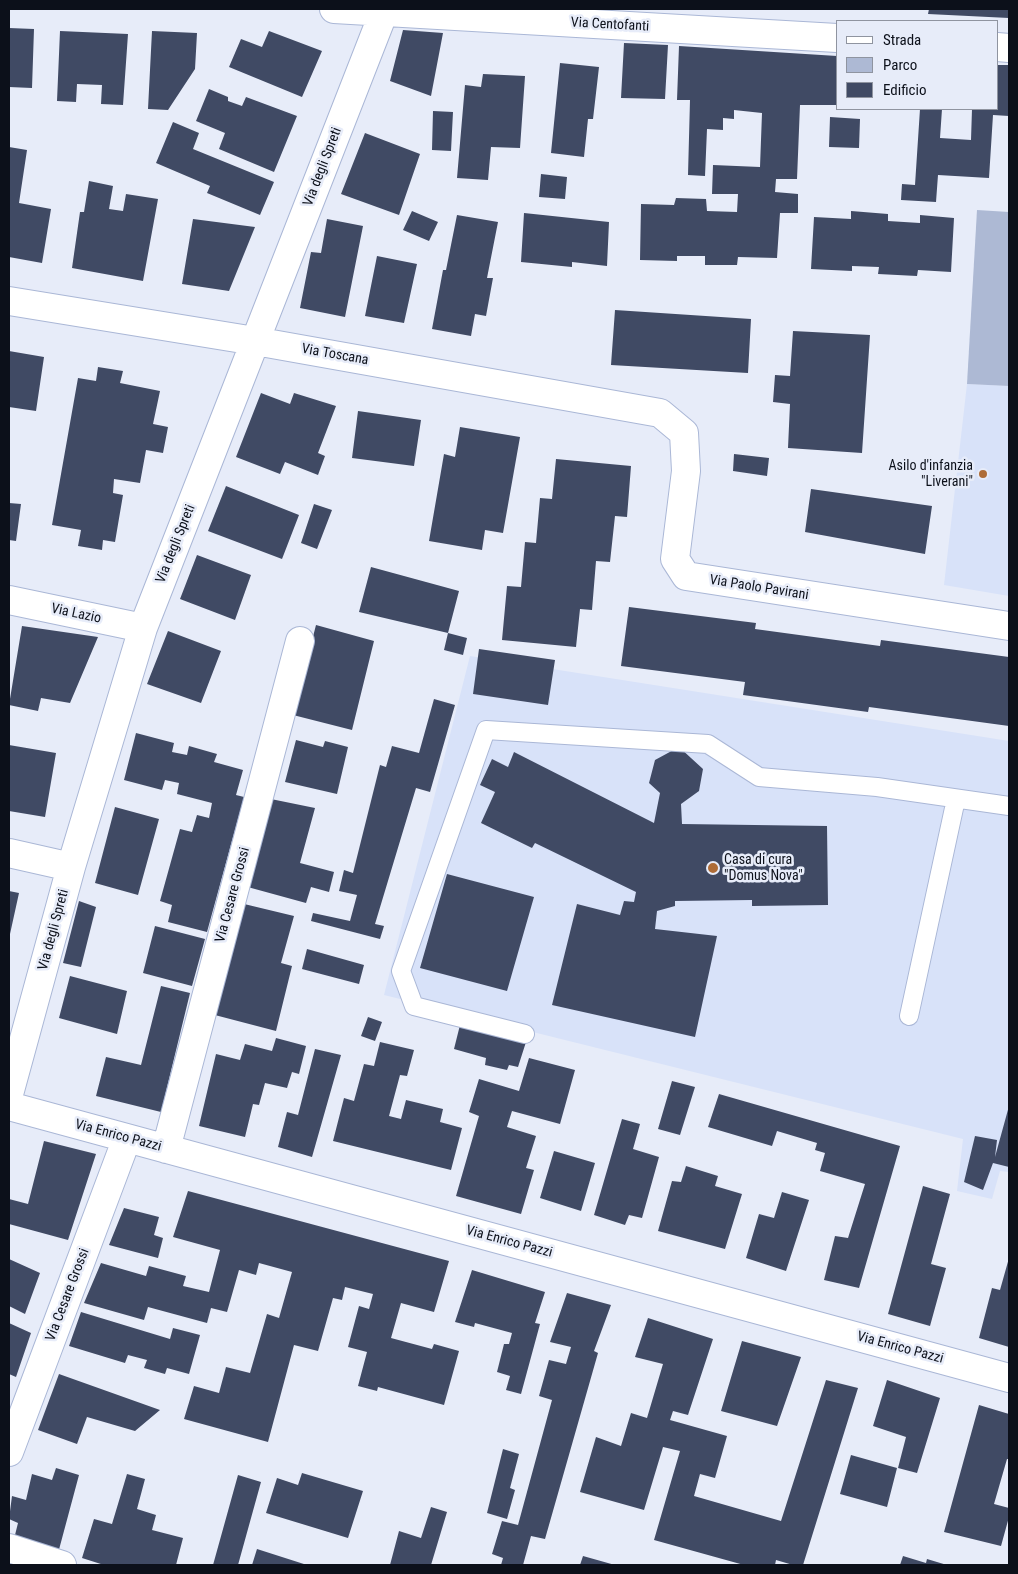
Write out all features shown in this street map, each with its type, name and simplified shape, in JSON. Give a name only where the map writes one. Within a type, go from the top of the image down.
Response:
[{"type":"street","name":"Via Centofanti","points":[[334,9],[384,10],[836,38]]},
{"type":"street","name":"Via degli Spreti","points":[[9,1094],[71,867],[143,628],[384,10]]},
{"type":"street","name":"Via Toscana","points":[[9,301],[255,341],[660,413]]},
{"type":"street","name":"Via Paolo Pavirani","points":[[660,413],[684,433],[686,471],[675,559],[686,576],[1009,626]]},
{"type":"street","name":"Via Lazio","points":[[9,600],[143,628]]},
{"type":"street","name":"Via Cesare Grossi","points":[[166,1149],[300,641]]},
{"type":"street","points":[[9,853],[71,867]]},
{"type":"street","name":"Via Enrico Pazzi","points":[[9,1106],[1009,1378]]},
{"type":"street","name":"Via Cesare Grossi","points":[[9,1452],[127,1138]]},
{"type":"street","points":[[9,1548],[62,1565]]},
{"type":"lane","points":[[525,1034],[414,1006],[400,971],[486,730],[708,744],[759,777],[877,787],[1009,806]]},
{"type":"lane","points":[[909,1016],[956,798]]},
{"type":"shaded area","name":"Asilo d'infanzia \"Liverani\"","points":[[967,384],[1009,386],[1009,596],[944,585]]},
{"type":"shaded area","name":"Casa di cura \"Domus Nova\"","points":[[470,656],[1009,741],[1009,1172],[1000,1171],[992,1199],[957,1191],[963,1139],[384,995]]},
{"type":"green space","points":[[977,210],[1009,212],[1009,386],[967,384]]},
{"type":"building","points":[[929,9],[1009,9],[1009,18],[928,14]]},
{"type":"building","points":[[9,28],[34,29],[32,88],[9,87]]},
{"type":"building","points":[[403,30],[443,33],[431,96],[390,81]]},
{"type":"building","points":[[60,31],[128,34],[123,105],[101,104],[102,85],[77,84],[76,102],[57,101]]},
{"type":"building","points":[[152,31],[197,33],[195,69],[168,110],[148,109]]},
{"type":"building","points":[[269,31],[322,51],[302,97],[229,67],[241,39],[262,47]]},
{"type":"building","points":[[624,43],[668,45],[665,99],[621,98]]},
{"type":"building","points":[[679,46],[836,56],[836,105],[800,105],[797,179],[776,179],[775,192],[798,194],[798,213],[780,213],[777,258],[738,257],[737,265],[705,265],[705,256],[677,256],[677,261],[640,260],[641,204],[674,205],[676,198],[706,199],[707,211],[737,212],[738,194],[712,194],[713,165],[760,167],[762,113],[734,110],[734,119],[723,118],[723,130],[707,129],[705,176],[688,175],[690,100],[677,100]]},
{"type":"building","points":[[560,63],[599,67],[593,119],[588,119],[584,157],[551,153]]},
{"type":"building","points":[[998,65],[1009,65],[1009,116],[993,115],[989,178],[938,175],[936,202],[901,200],[902,184],[915,185],[920,110],[942,110],[940,138],[971,140],[972,110],[998,110]]},
{"type":"building","points":[[483,74],[525,76],[520,148],[491,147],[488,180],[457,178],[465,85],[481,87]]},
{"type":"building","points":[[209,89],[228,97],[228,101],[242,106],[246,97],[297,116],[274,172],[219,149],[225,133],[196,121]]},
{"type":"building","points":[[433,111],[453,112],[451,151],[432,150]]},
{"type":"building","points":[[830,117],[860,119],[859,148],[829,147]]},
{"type":"building","points":[[173,122],[199,133],[193,149],[274,182],[260,215],[207,193],[210,186],[156,163]]},
{"type":"building","points":[[365,133],[420,154],[399,215],[341,194]]},
{"type":"building","points":[[9,147],[27,150],[19,203],[51,209],[42,263],[9,257]]},
{"type":"building","points":[[541,174],[567,177],[565,199],[539,197]]},
{"type":"building","points":[[89,181],[113,186],[109,209],[123,211],[126,194],[158,199],[143,281],[72,268],[80,212],[84,212]]},
{"type":"building","points":[[412,211],[438,222],[429,241],[403,230]]},
{"type":"building","points":[[851,211],[888,214],[888,221],[920,223],[920,215],[954,218],[951,272],[918,270],[917,276],[878,274],[879,267],[852,266],[852,271],[811,269],[814,217],[851,219]]},
{"type":"building","points":[[524,213],[609,222],[607,266],[572,262],[572,267],[521,262]]},
{"type":"building","points":[[457,215],[498,222],[487,278],[493,278],[486,316],[475,314],[471,336],[432,329],[443,270],[446,270]]},
{"type":"building","points":[[193,219],[255,227],[229,291],[182,284]]},
{"type":"building","points":[[327,219],[363,226],[345,317],[300,308],[311,252],[321,253]]},
{"type":"building","points":[[377,256],[417,264],[404,323],[365,316]]},
{"type":"building","points":[[615,310],[751,319],[748,373],[611,365]]},
{"type":"building","points":[[793,331],[870,335],[862,453],[788,448],[790,404],[773,402],[775,375],[790,376]]},
{"type":"building","points":[[9,351],[44,357],[36,411],[9,407]]},
{"type":"building","points":[[98,367],[123,371],[120,383],[160,391],[153,424],[168,427],[163,453],[146,450],[140,483],[114,479],[113,493],[123,495],[115,542],[103,540],[102,550],[78,546],[81,530],[52,525],[78,378],[96,381]]},
{"type":"building","points":[[261,393],[290,404],[294,393],[336,406],[318,453],[325,456],[318,475],[285,462],[280,474],[236,457]]},
{"type":"building","points":[[358,411],[421,420],[414,466],[352,458]]},
{"type":"building","points":[[460,427],[520,437],[503,533],[485,530],[482,550],[429,541],[444,454],[455,457]]},
{"type":"building","points":[[734,454],[769,458],[767,476],[733,471]]},
{"type":"building","points":[[556,459],[631,466],[627,517],[615,516],[610,562],[596,561],[592,610],[580,609],[576,647],[502,640],[507,586],[521,587],[525,542],[536,543],[540,498],[552,499]]},
{"type":"building","points":[[226,486],[299,515],[282,559],[208,531]]},
{"type":"building","points":[[811,489],[932,506],[925,554],[805,532]]},
{"type":"building","points":[[9,503],[21,504],[16,541],[9,540]]},
{"type":"building","points":[[314,504],[332,510],[317,549],[301,543]]},
{"type":"building","points":[[197,555],[251,575],[235,620],[180,599]]},
{"type":"building","points":[[371,567],[459,591],[448,633],[359,612]]},
{"type":"building","points":[[629,607],[756,623],[755,629],[880,646],[881,640],[1009,657],[1009,726],[869,707],[868,712],[743,695],[745,682],[621,666]]},
{"type":"building","points":[[316,625],[374,641],[352,730],[293,715]]},
{"type":"building","points":[[22,626],[98,637],[70,703],[41,698],[38,711],[9,705]]},
{"type":"building","points":[[168,631],[221,651],[201,703],[147,684]]},
{"type":"building","points":[[448,633],[467,638],[463,655],[444,650]]},
{"type":"building","points":[[479,649],[555,660],[548,705],[473,694]]},
{"type":"building","points":[[434,699],[455,705],[430,792],[416,788],[375,924],[384,926],[380,939],[311,921],[313,913],[350,921],[357,895],[339,891],[344,870],[353,873],[380,765],[386,767],[392,746],[419,753]]},
{"type":"building","points":[[136,733],[174,743],[172,752],[187,755],[189,746],[217,754],[214,762],[243,770],[236,795],[244,797],[207,932],[168,922],[172,905],[160,901],[180,829],[192,832],[197,815],[209,818],[212,803],[177,794],[179,783],[165,780],[162,790],[124,780]]},
{"type":"building","points":[[296,740],[323,747],[325,741],[348,747],[337,794],[285,782]]},
{"type":"building","points":[[9,745],[56,753],[45,817],[9,811]]},
{"type":"building","points":[[679,747],[703,769],[699,791],[681,804],[682,824],[827,826],[828,905],[752,906],[752,900],[675,901],[675,906],[657,911],[655,929],[717,936],[695,1037],[552,1005],[577,904],[620,915],[624,901],[634,902],[636,892],[535,843],[532,848],[481,823],[495,792],[480,785],[492,759],[508,767],[514,752],[654,823],[660,793],[649,783],[655,760]]},
{"type":"building","points":[[266,798],[315,808],[300,863],[334,872],[329,892],[311,887],[306,903],[244,886]]},
{"type":"building","points":[[115,807],[159,819],[138,895],[95,883]]},
{"type":"building","points":[[447,874],[534,897],[507,991],[420,968]]},
{"type":"building","points":[[9,891],[19,893],[10,934],[9,934]]},
{"type":"building","points":[[79,901],[96,907],[81,967],[63,963]]},
{"type":"building","points":[[240,903],[294,916],[281,963],[292,966],[276,1031],[211,1014]]},
{"type":"building","points":[[155,926],[205,939],[192,986],[143,973]]},
{"type":"building","points":[[307,949],[364,965],[359,984],[302,969]]},
{"type":"building","points":[[70,976],[127,991],[117,1034],[59,1018]]},
{"type":"building","points":[[161,986],[190,993],[161,1112],[96,1096],[106,1057],[141,1065]]},
{"type":"building","points":[[368,1017],[382,1022],[375,1041],[361,1036]]},
{"type":"building","points":[[460,1025],[526,1042],[518,1067],[509,1065],[507,1070],[485,1065],[486,1058],[454,1049]]},
{"type":"building","points":[[276,1038],[306,1046],[299,1074],[292,1072],[287,1088],[265,1083],[259,1105],[253,1104],[245,1137],[199,1126],[216,1054],[240,1060],[245,1044],[272,1051]]},
{"type":"building","points":[[380,1042],[414,1050],[407,1076],[400,1075],[389,1116],[401,1119],[406,1100],[443,1109],[440,1122],[462,1128],[451,1170],[333,1141],[344,1098],[354,1101],[364,1064],[374,1066]]},
{"type":"building","points":[[315,1049],[341,1055],[312,1157],[278,1147],[287,1112],[298,1115]]},
{"type":"building","points":[[529,1058],[575,1070],[560,1124],[512,1111],[507,1127],[536,1136],[526,1168],[534,1170],[521,1214],[456,1196],[479,1116],[469,1112],[479,1079],[519,1091]]},
{"type":"building","points":[[672,1081],[695,1087],[680,1135],[658,1129]]},
{"type":"building","points":[[719,1094],[900,1146],[859,1288],[824,1280],[835,1236],[848,1238],[865,1184],[820,1171],[825,1153],[815,1150],[817,1143],[777,1131],[772,1146],[708,1127]]},
{"type":"building","points":[[1009,1106],[1009,1167],[993,1163],[983,1190],[964,1182],[975,1136],[997,1140],[995,1157]]},
{"type":"building","points":[[622,1119],[640,1124],[633,1149],[659,1157],[642,1218],[629,1215],[625,1225],[594,1215]]},
{"type":"building","points":[[44,1141],[96,1154],[68,1240],[9,1224],[9,1199],[28,1204]]},
{"type":"building","points":[[554,1151],[595,1163],[581,1211],[540,1198]]},
{"type":"building","points":[[686,1166],[718,1176],[715,1186],[742,1194],[725,1249],[658,1231],[672,1181],[681,1182]]},
{"type":"building","points":[[923,1186],[950,1194],[931,1264],[946,1268],[930,1326],[888,1314]]},
{"type":"building","points":[[188,1191],[449,1261],[434,1312],[401,1303],[391,1338],[432,1349],[434,1344],[459,1351],[444,1405],[378,1387],[377,1391],[358,1386],[367,1352],[348,1347],[359,1306],[369,1309],[373,1294],[345,1287],[342,1300],[333,1298],[318,1351],[294,1345],[268,1442],[184,1419],[194,1386],[219,1393],[226,1367],[250,1373],[267,1314],[279,1318],[292,1272],[259,1263],[256,1275],[239,1270],[227,1312],[211,1308],[207,1323],[148,1307],[144,1320],[84,1303],[101,1263],[146,1276],[149,1266],[186,1276],[183,1286],[209,1292],[220,1250],[173,1237]]},
{"type":"building","points":[[782,1192],[809,1200],[786,1271],[746,1258],[759,1214],[774,1218]]},
{"type":"building","points":[[124,1208],[159,1217],[154,1235],[163,1238],[158,1258],[109,1245]]},
{"type":"building","points":[[1009,1258],[1009,1347],[979,1338],[992,1288],[1000,1290]]},
{"type":"building","points":[[9,1259],[40,1273],[25,1314],[9,1306]]},
{"type":"building","points":[[472,1270],[545,1292],[535,1323],[540,1324],[521,1394],[506,1390],[510,1376],[497,1372],[504,1344],[509,1344],[512,1333],[475,1323],[474,1327],[455,1322]]},
{"type":"building","points":[[567,1293],[611,1305],[594,1351],[598,1353],[545,1539],[531,1536],[523,1565],[501,1565],[503,1558],[492,1554],[502,1521],[518,1525],[552,1400],[539,1396],[549,1360],[566,1364],[571,1347],[550,1342]]},
{"type":"building","points":[[81,1312],[170,1339],[173,1328],[200,1335],[189,1374],[167,1368],[165,1374],[144,1368],[147,1360],[128,1355],[125,1363],[69,1346]]},
{"type":"building","points":[[648,1318],[713,1339],[688,1415],[673,1411],[670,1420],[727,1436],[715,1478],[700,1474],[694,1496],[781,1521],[826,1380],[858,1388],[803,1565],[793,1565],[776,1560],[775,1565],[744,1565],[654,1540],[680,1451],[663,1447],[644,1510],[580,1492],[596,1437],[621,1446],[631,1413],[647,1418],[663,1364],[635,1357]]},
{"type":"building","points":[[9,1323],[31,1333],[16,1377],[9,1374]]},
{"type":"building","points":[[742,1341],[801,1357],[777,1426],[721,1411]]},
{"type":"building","points":[[59,1374],[160,1410],[135,1431],[87,1417],[77,1444],[38,1430]]},
{"type":"building","points":[[887,1380],[940,1398],[917,1473],[898,1468],[906,1437],[873,1426]]},
{"type":"building","points":[[979,1405],[1009,1414],[1009,1459],[1007,1459],[994,1504],[1009,1508],[1009,1517],[1001,1546],[944,1532]]},
{"type":"building","points":[[503,1449],[519,1454],[510,1488],[515,1490],[507,1519],[487,1513]]},
{"type":"building","points":[[851,1455],[897,1468],[887,1507],[840,1494]]},
{"type":"building","points":[[56,1468],[79,1475],[57,1557],[13,1543],[18,1523],[9,1519],[12,1496],[26,1500],[32,1474],[52,1480]]},
{"type":"building","points":[[302,1473],[363,1491],[348,1538],[266,1513],[277,1478],[298,1485]]},
{"type":"building","points":[[127,1474],[145,1479],[137,1509],[156,1515],[152,1530],[183,1538],[176,1565],[104,1565],[82,1558],[94,1519],[112,1524]]},
{"type":"building","points":[[238,1475],[261,1482],[238,1565],[213,1565]]},
{"type":"building","points":[[431,1507],[447,1512],[431,1565],[390,1565],[399,1531],[421,1538]]},
{"type":"building","points":[[257,1549],[307,1565],[252,1565]]},
{"type":"building","points":[[583,1556],[615,1565],[580,1565]]},
{"type":"building","points":[[903,1556],[926,1563],[927,1559],[947,1565],[900,1565]]},
{"type":"place","name":"Asilo d'infanzia \"Liverani\"","points":[[983,474]]},
{"type":"place","name":"Casa di cura \"Domus Nova\"","points":[[713,868]]}]
